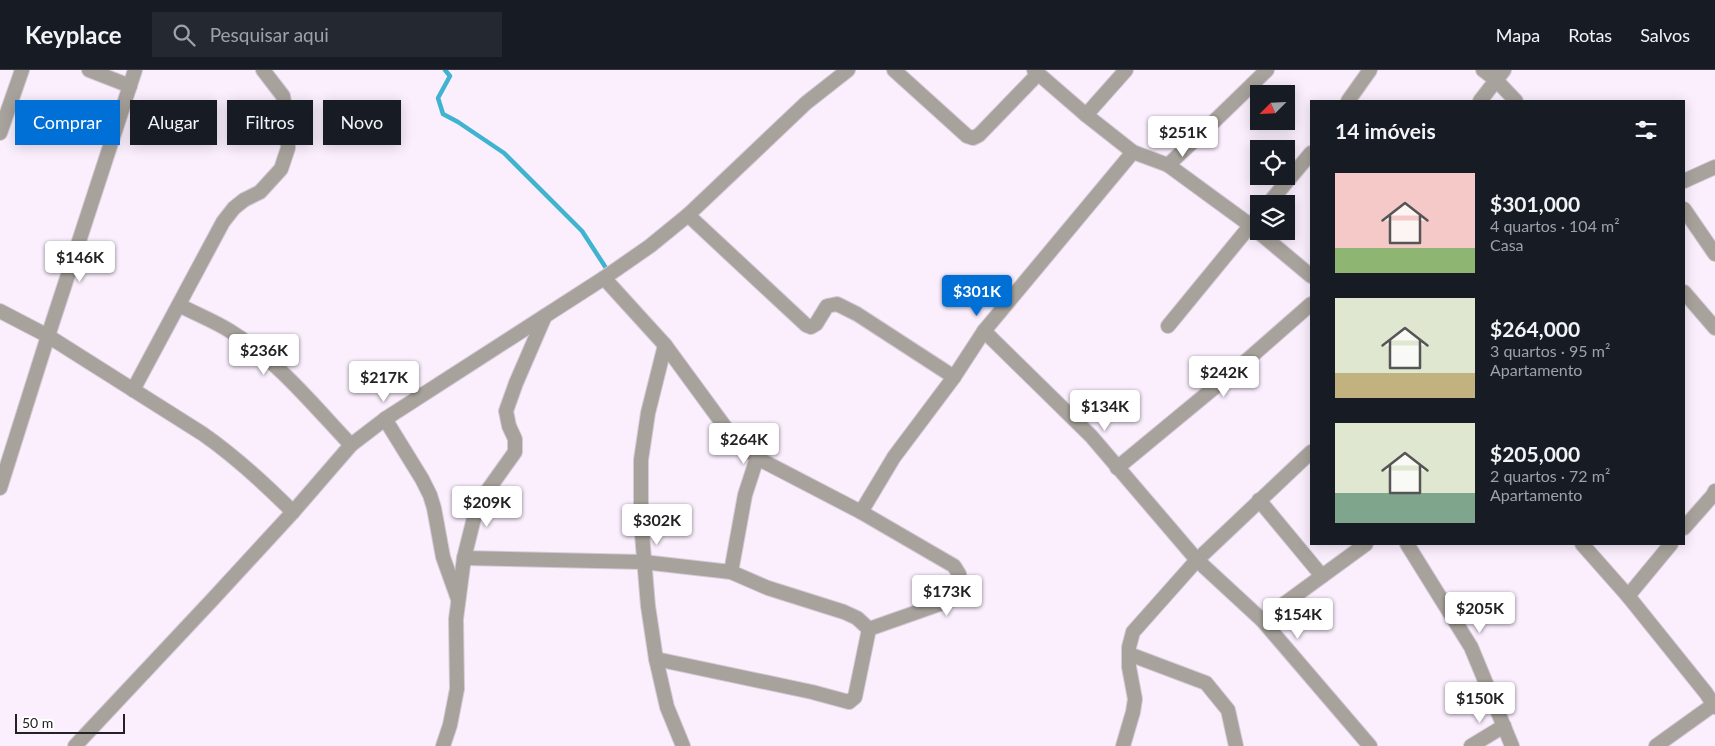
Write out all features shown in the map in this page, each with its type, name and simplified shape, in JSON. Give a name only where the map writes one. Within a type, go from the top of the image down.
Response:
[{"type":"street","points":[[0,133],[22,70]]},
{"type":"street","points":[[89,70],[130,86]]},
{"type":"street","points":[[0,488],[4,460],[48,336],[135,70]]},
{"type":"street","points":[[133,390],[223,222],[234,208],[244,200],[260,192],[281,169],[288,148],[287,120],[283,96],[263,70]]},
{"type":"street","points":[[75,746],[294,512],[350,445],[385,419],[604,278],[650,246],[688,215],[806,103],[848,70]]},
{"type":"street","points":[[894,70],[967,136],[973,138],[979,135],[1036,72],[1133,152],[1168,164],[1250,217]]},
{"type":"street","points":[[1086,115],[1126,70]]},
{"type":"street","points":[[1168,164],[1224,113],[1266,70]]},
{"type":"street","points":[[1349,100],[1370,70]]},
{"type":"street","points":[[1483,70],[1500,75],[1515,100]]},
{"type":"street","points":[[1481,100],[1500,75]]},
{"type":"street","points":[[861,512],[894,457],[954,377],[984,331],[1133,152]]},
{"type":"street","points":[[1276,195],[1310,154]]},
{"type":"street","points":[[1685,181],[1715,167]]},
{"type":"street","points":[[1685,210],[1715,254]]},
{"type":"street","points":[[688,215],[806,325],[811,327],[816,324],[827,306],[837,304],[857,314],[954,377]]},
{"type":"street","points":[[1168,326],[1250,225]]},
{"type":"street","points":[[1274,240],[1310,275]]},
{"type":"street","points":[[604,278],[665,345],[728,431],[757,458],[861,512],[954,566],[960,574],[962,591],[957,598],[869,629]]},
{"type":"street","points":[[1686,300],[1715,328]]},
{"type":"street","points":[[179,305],[231,332],[270,362],[350,445]]},
{"type":"street","points":[[1116,468],[1238,368],[1310,305]]},
{"type":"street","points":[[0,311],[48,336],[227,451],[254,473],[294,512]]},
{"type":"street","points":[[444,746],[457,689],[456,619],[464,558],[476,514],[484,494],[515,452],[516,439],[509,426],[506,411],[545,316]]},
{"type":"street","points":[[984,331],[1091,436],[1116,468],[1198,560],[1262,620],[1370,746]]},
{"type":"street","points":[[665,345],[648,413],[641,460],[640,494],[643,562],[656,659],[667,708],[683,746]]},
{"type":"street","points":[[385,419],[430,495],[442,558],[458,599]]},
{"type":"street","points":[[1123,746],[1135,699],[1129,667],[1133,632],[1198,560],[1310,453]]},
{"type":"street","points":[[731,572],[744,494],[757,458]]},
{"type":"street","points":[[1685,527],[1714,495]]},
{"type":"street","points":[[1259,500],[1322,576]]},
{"type":"street","points":[[1262,620],[1365,545]]},
{"type":"street","points":[[1408,545],[1471,646],[1512,746]]},
{"type":"street","points":[[1583,545],[1628,596],[1714,706],[1656,746]]},
{"type":"street","points":[[1628,596],[1670,545]]},
{"type":"street","points":[[464,558],[643,562],[731,572],[768,588],[844,612],[857,618],[869,629]]},
{"type":"street","points":[[656,659],[812,692],[849,702],[855,697],[869,629]]},
{"type":"street","points":[[1130,654],[1206,683],[1228,710],[1236,746]]},
{"type":"street","points":[[1471,746],[1504,726]]},
{"type":"waterway","points":[[445,70],[450,76],[438,98],[443,114],[504,153],[582,231],[606,268]]}]
